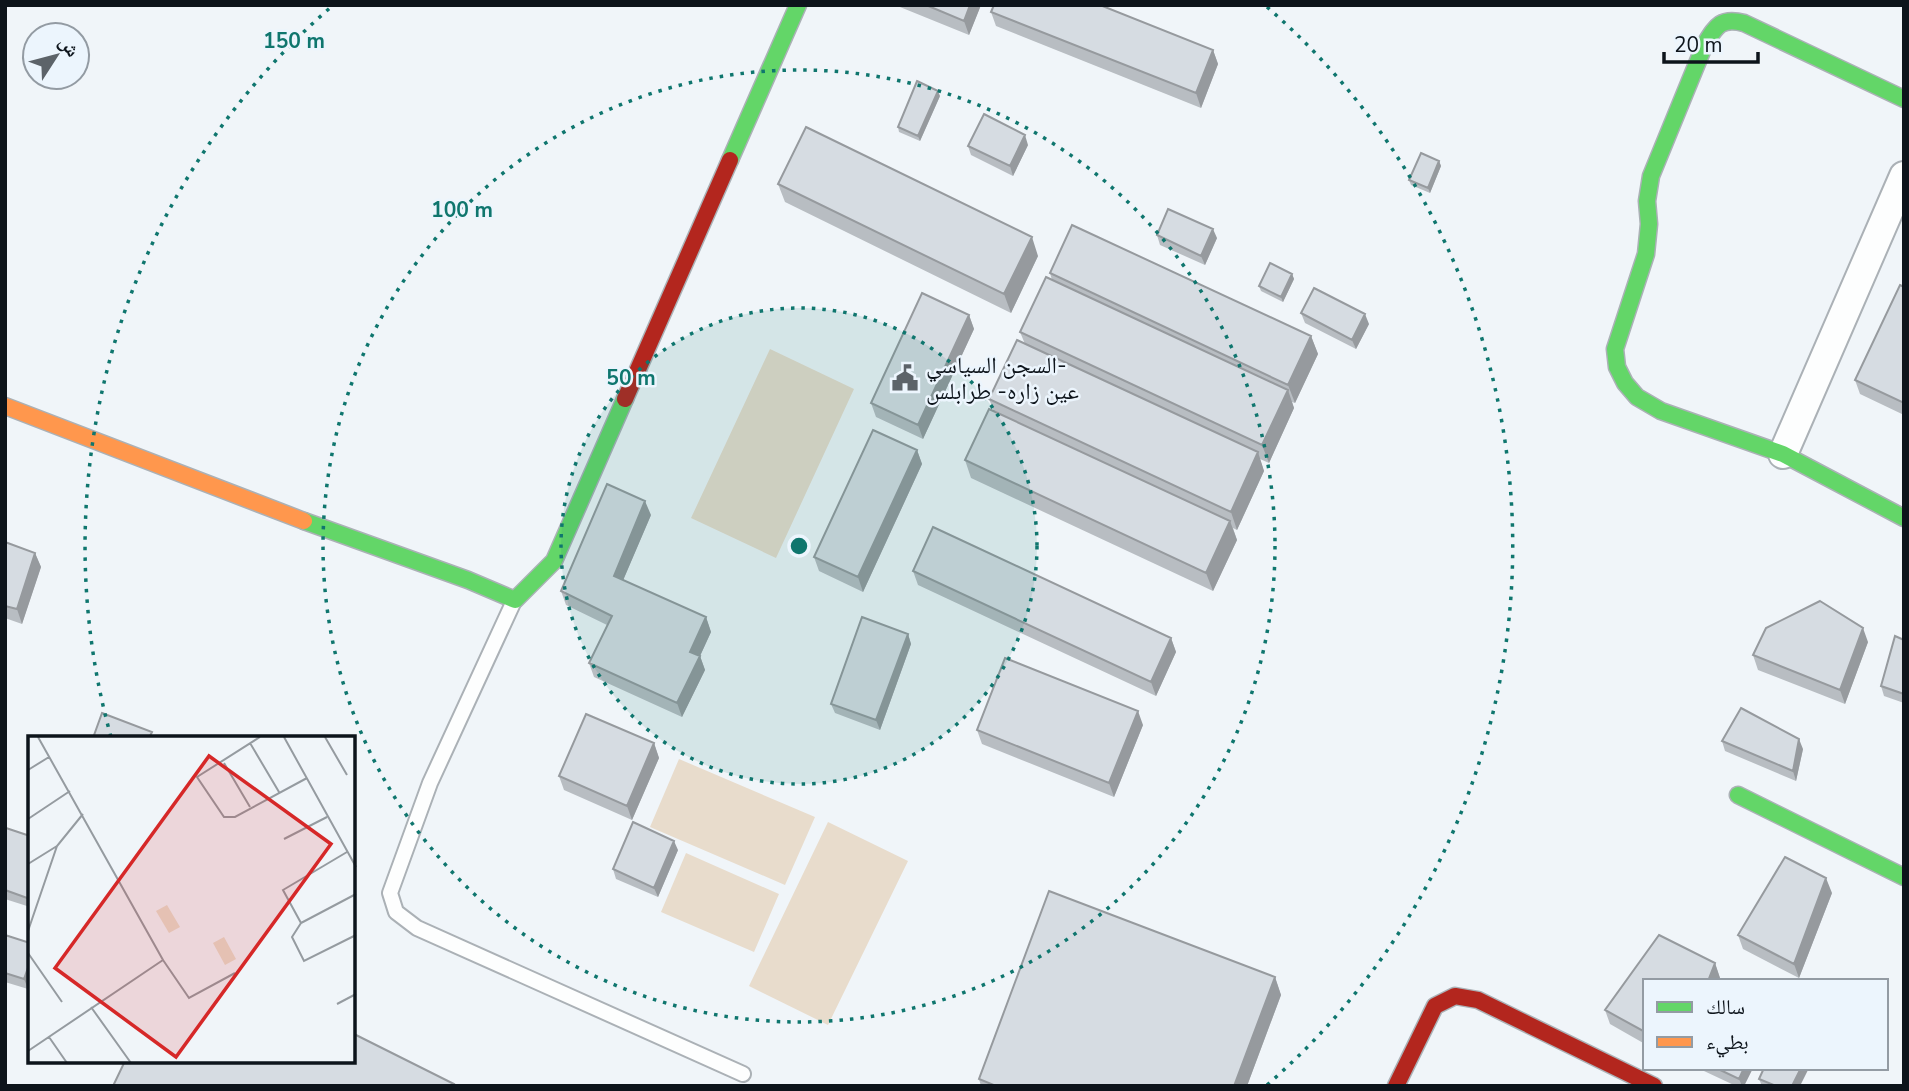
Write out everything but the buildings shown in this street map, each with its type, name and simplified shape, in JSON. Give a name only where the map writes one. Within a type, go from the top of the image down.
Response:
[{"type":"street","points":[[5,406],[515,600],[554,561],[798,5]]},
{"type":"street","points":[[1904,99],[1760,29],[1732,20],[1715,27],[1704,44],[1651,176],[1647,201],[1649,224],[1646,254],[1615,349],[1617,367],[1625,383],[1637,397],[1661,411],[1783,454],[1904,517]]},
{"type":"street","points":[[1783,454],[1904,176]]},
{"type":"street","points":[[1738,795],[1904,877]]},
{"type":"street","points":[[1396,1086],[1435,1006],[1455,996],[1478,1000],[1654,1086]]},
{"type":"lane","points":[[515,600],[430,783],[390,893],[396,912],[417,928],[743,1074]]},
{"type":"shaded area","points":[[770,349],[854,389],[776,558],[691,518]]},
{"type":"shaded area","points":[[679,759],[815,817],[785,885],[650,827]]},
{"type":"shaded area","points":[[828,822],[908,861],[828,1025],[749,986]]},
{"type":"shaded area","points":[[686,853],[779,894],[754,952],[661,912]]},
{"type":"traffic: fast","points":[[730,160],[798,5]]},
{"type":"traffic: fast","points":[[1904,99],[1744,23],[1730,21],[1720,24],[1705,44],[1651,176],[1647,201],[1649,224],[1646,254],[1615,349],[1617,367],[1625,383],[1637,397],[1661,411],[1783,454],[1904,518]]},
{"type":"traffic: fast","points":[[304,521],[468,580],[515,600],[554,561],[625,399]]},
{"type":"traffic: fast","points":[[1738,795],[1904,877]]},
{"type":"traffic: slow","points":[[5,406],[304,521]]},
{"type":"traffic: jam","points":[[625,399],[730,160]]},
{"type":"traffic: jam","points":[[1396,1086],[1435,1006],[1455,996],[1478,1000],[1654,1086]]},
{"type":"place","name":"السجن السياسي- عين زاره- طرابلس","points":[[905,378]]}]
